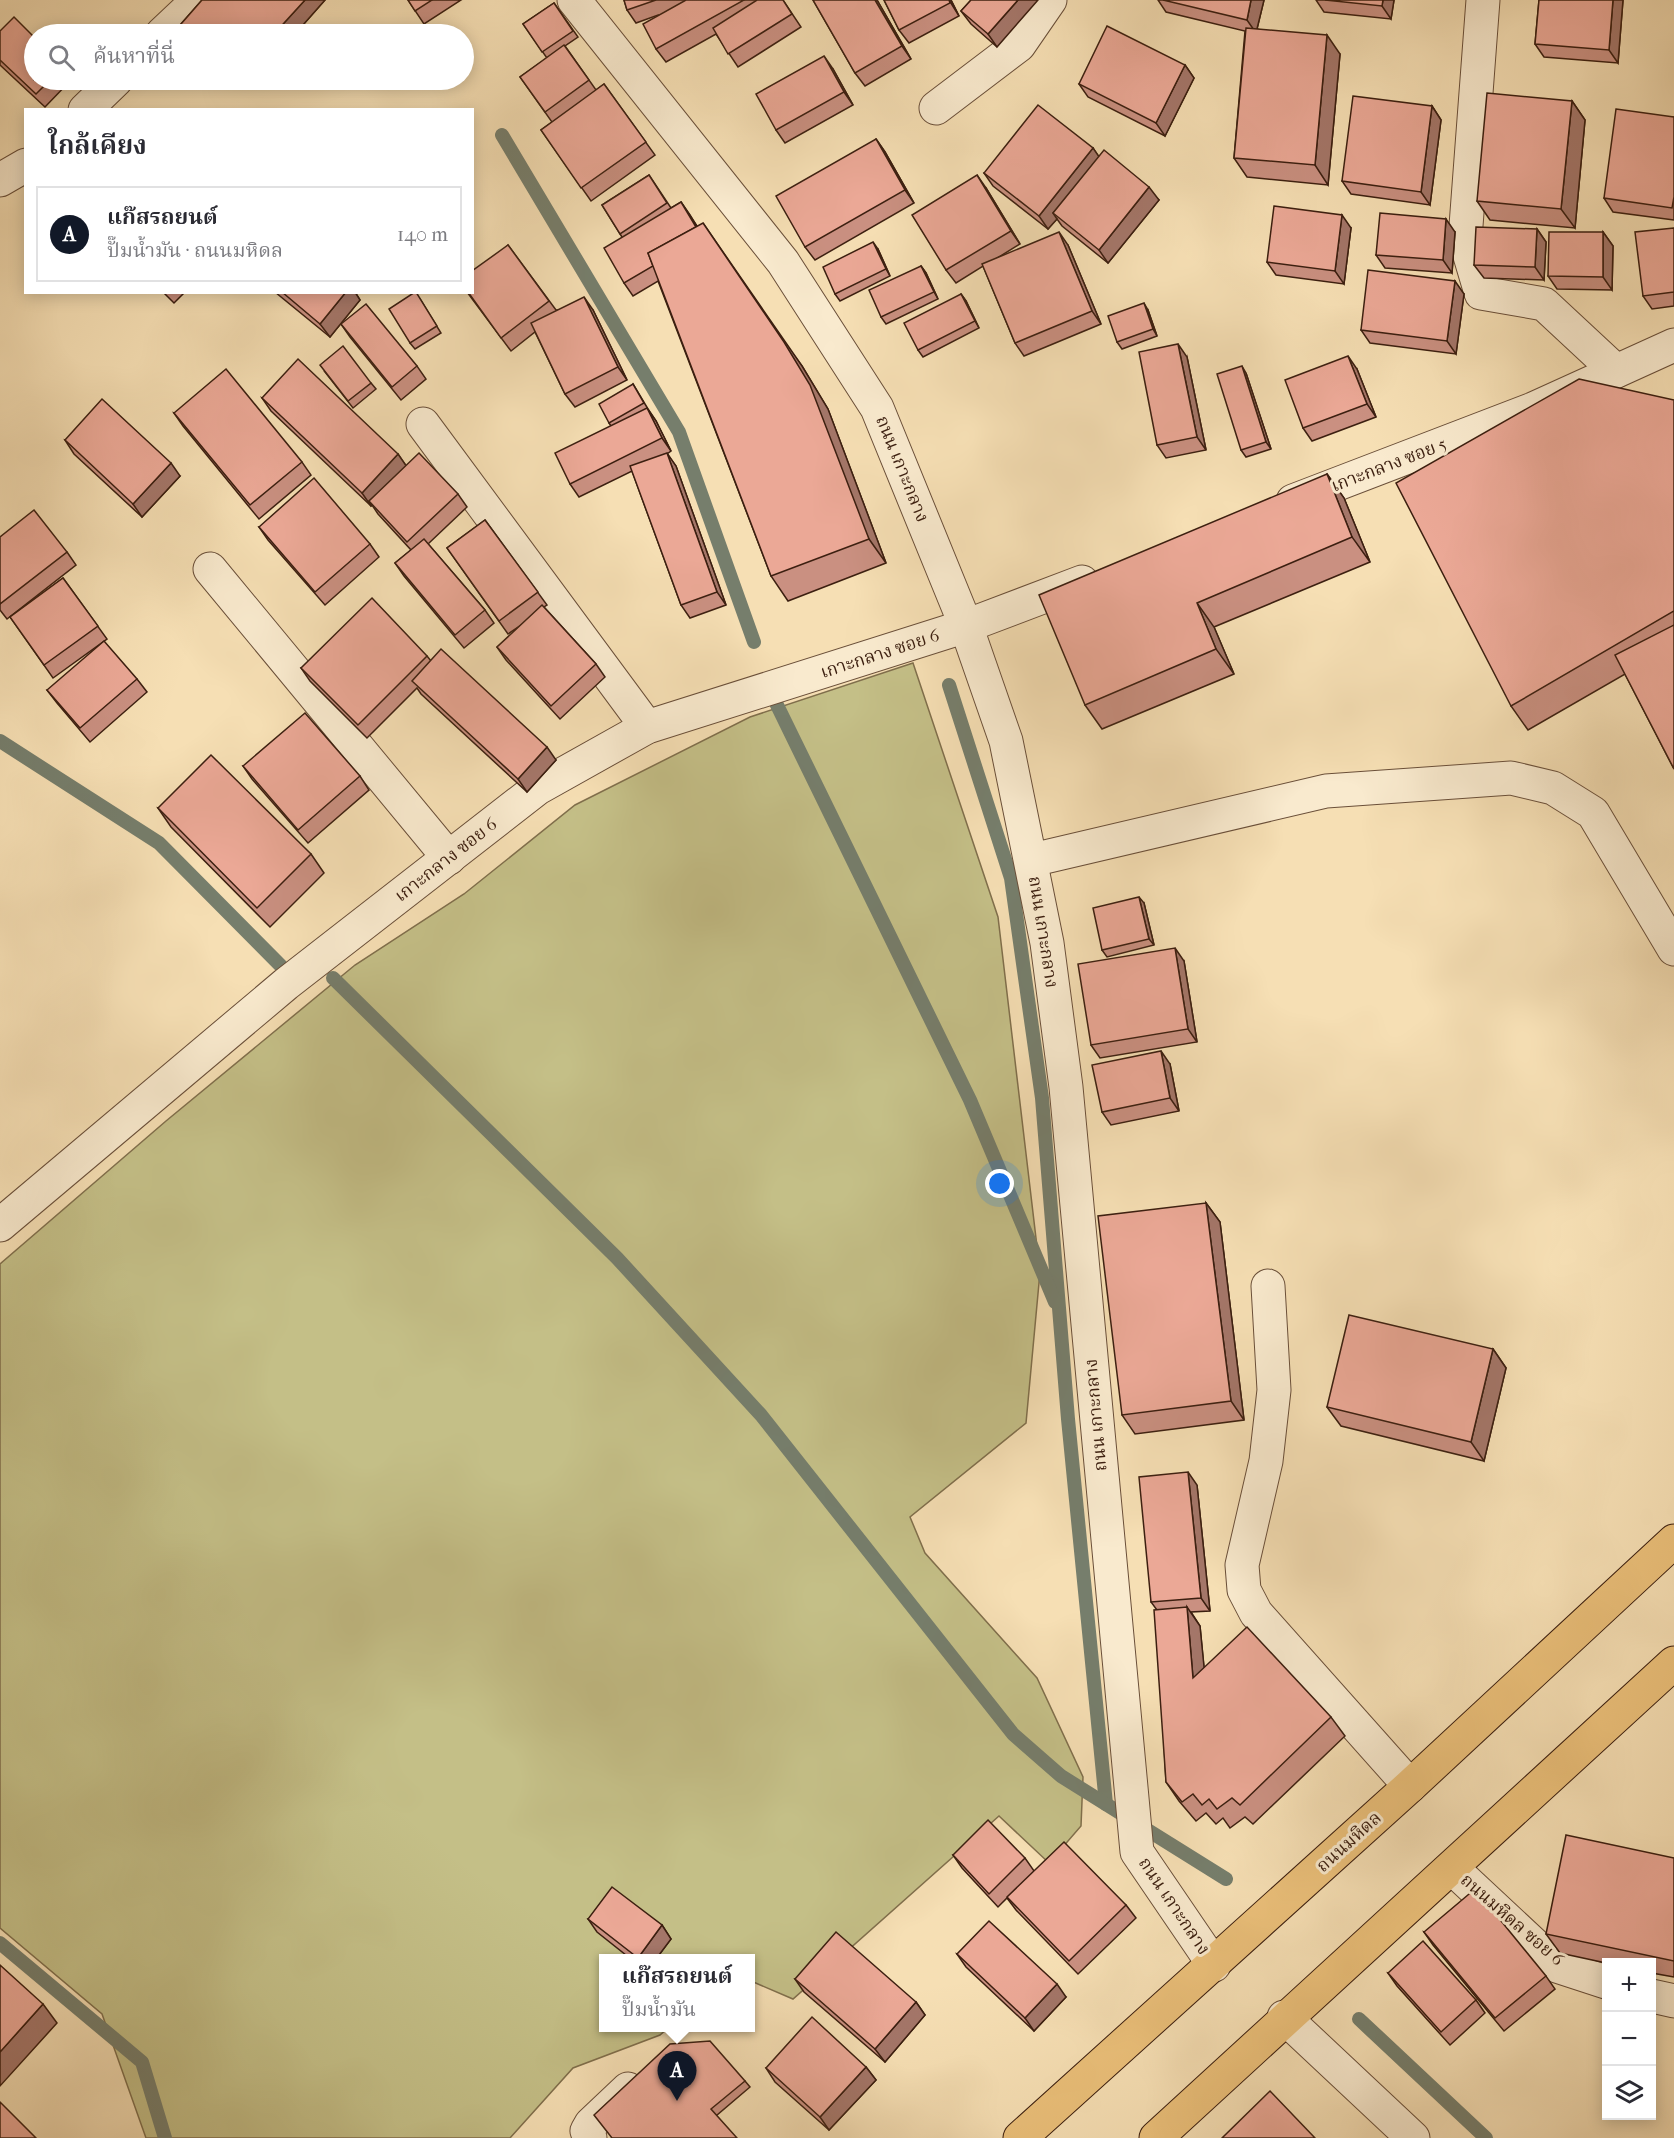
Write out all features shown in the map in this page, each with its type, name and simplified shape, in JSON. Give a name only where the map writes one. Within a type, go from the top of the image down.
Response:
[{"type":"main road","name":"ถนนมหิดล","points":[[1020,2138],[1214,1965],[1674,1541]]},
{"type":"main road","points":[[1156,2138],[1284,2018],[1452,1868],[1674,1663]]},
{"type":"street","points":[[173,24],[198,0]]},
{"type":"street","name":"ถนน เกาะกลาง","points":[[574,0],[783,262],[877,408],[966,626],[1006,741],[1032,860],[1047,944],[1066,1087],[1125,1745],[1137,1852],[1214,1965]]},
{"type":"street","points":[[936,108],[1019,45],[1050,0]]},
{"type":"street","points":[[1483,0],[1465,239],[1480,292],[1544,304],[1616,371]]},
{"type":"street","points":[[87,108],[106,90]]},
{"type":"street","points":[[0,180],[24,166]]},
{"type":"street","name":"เกาะกลาง ซอย 5","points":[[1266,512],[1533,410],[1674,345]]},
{"type":"street","points":[[423,424],[647,728]]},
{"type":"street","points":[[210,569],[449,858]]},
{"type":"street","points":[[966,626],[1110,571]]},
{"type":"street","name":"เกาะกลาง ซอย 6","points":[[0,1225],[286,984],[538,788],[647,728],[966,626]]},
{"type":"street","points":[[1032,860],[1326,791],[1511,778],[1553,788],[1593,813],[1674,949]]},
{"type":"street","points":[[1268,1286],[1274,1390],[1266,1461],[1242,1565],[1244,1590],[1256,1613],[1410,1786]]},
{"type":"street","name":"ถนนมหิดล ซอย 6","points":[[1452,1868],[1557,1966],[1602,1981]]},
{"type":"street","points":[[1656,1997],[1674,2001]]},
{"type":"street","points":[[1284,2018],[1413,2138]]},
{"type":"street","points":[[590,2138],[587,2130],[591,2124],[650,2068]]},
{"type":"shaded area","points":[[913,663],[998,917],[1040,1272],[1026,1423],[910,1517],[925,1553],[1037,1678],[1083,1777],[1081,1826],[1049,1863],[999,1816],[793,1999],[755,1983],[755,1954],[599,1954],[599,2032],[663,2032],[573,2068],[510,2138],[146,2138],[102,2014],[0,1928],[0,1264],[166,1121],[355,965],[464,894],[575,805],[750,717]]},
{"type":"building","points":[[202,0],[305,0],[283,24],[181,24]]},
{"type":"building","points":[[408,0],[432,0],[415,11]]},
{"type":"building","points":[[624,0],[656,0],[627,10]]},
{"type":"building","points":[[686,0],[744,0],[656,49],[643,24]]},
{"type":"building","points":[[757,0],[783,0],[792,14],[728,54],[713,28]]},
{"type":"building","points":[[813,0],[875,0],[902,46],[855,73]]},
{"type":"building","points":[[884,0],[949,0],[950,3],[899,30]]},
{"type":"building","points":[[971,0],[1018,0],[988,34],[961,11]]},
{"type":"building","points":[[1163,0],[1251,0],[1247,20]]},
{"type":"building","points":[[1325,0],[1383,0],[1382,6]]},
{"type":"building","points":[[1539,0],[1613,0],[1609,50],[1535,44]]},
{"type":"building","points":[[554,3],[573,31],[542,52],[523,24]]},
{"type":"building","points":[[14,17],[24,27],[24,83],[0,60],[0,31]]},
{"type":"building","points":[[1107,26],[1185,65],[1156,123],[1079,84]]},
{"type":"building","points":[[1246,28],[1327,35],[1315,165],[1234,158]]},
{"type":"building","points":[[564,45],[589,80],[545,112],[520,77]]},
{"type":"building","points":[[824,56],[844,92],[776,130],[756,94]]},
{"type":"building","points":[[604,84],[646,142],[581,188],[541,130]]},
{"type":"building","points":[[1487,93],[1572,101],[1561,209],[1477,201]]},
{"type":"building","points":[[1353,96],[1432,106],[1421,192],[1342,181]]},
{"type":"building","points":[[1038,105],[1093,148],[1039,216],[984,173]]},
{"type":"building","points":[[1616,109],[1674,117],[1672,208],[1604,198]]},
{"type":"building","points":[[876,139],[905,190],[805,247],[776,196]]},
{"type":"building","points":[[1104,150],[1149,187],[1099,250],[1053,213]]},
{"type":"building","points":[[649,175],[667,203],[620,234],[602,205]]},
{"type":"building","points":[[977,175],[1011,231],[946,270],[912,215]]},
{"type":"building","points":[[681,202],[696,227],[648,253],[653,266],[624,283],[604,248]]},
{"type":"building","points":[[1274,206],[1342,215],[1335,271],[1267,262]]},
{"type":"building","points":[[1380,213],[1446,219],[1443,260],[1376,255]]},
{"type":"building","points":[[703,223],[784,342],[810,385],[869,539],[771,576],[648,253]]},
{"type":"building","points":[[1476,227],[1537,229],[1535,267],[1474,265]]},
{"type":"building","points":[[1674,228],[1674,292],[1643,296],[1635,232]]},
{"type":"building","points":[[1059,232],[1092,311],[1015,343],[982,264]]},
{"type":"building","points":[[1549,232],[1603,232],[1603,277],[1548,276]]},
{"type":"building","points":[[873,242],[886,269],[835,294],[823,267]]},
{"type":"building","points":[[508,245],[549,301],[501,338],[469,294],[474,294],[474,270]]},
{"type":"building","points":[[921,266],[934,292],[881,317],[869,290]]},
{"type":"building","points":[[1368,270],[1455,281],[1447,341],[1361,330]]},
{"type":"building","points":[[284,294],[344,294],[320,324]]},
{"type":"building","points":[[412,294],[417,294],[437,326],[410,343],[389,309]]},
{"type":"building","points":[[961,294],[975,321],[918,350],[904,323]]},
{"type":"building","points":[[584,297],[618,367],[565,394],[531,323]]},
{"type":"building","points":[[1144,303],[1153,329],[1117,342],[1108,316]]},
{"type":"building","points":[[366,304],[417,366],[392,387],[341,324]]},
{"type":"building","points":[[1178,344],[1197,437],[1157,445],[1139,352]]},
{"type":"building","points":[[343,346],[371,383],[348,401],[320,365]]},
{"type":"building","points":[[1348,356],[1367,404],[1303,428],[1285,380]]},
{"type":"building","points":[[298,359],[398,454],[362,493],[262,398]]},
{"type":"building","points":[[1242,366],[1266,442],[1241,450],[1217,374]]},
{"type":"building","points":[[226,369],[302,462],[250,505],[174,413]]},
{"type":"building","points":[[1579,379],[1674,400],[1674,611],[1511,706],[1396,483]]},
{"type":"building","points":[[633,384],[644,403],[609,423],[599,404]]},
{"type":"building","points":[[102,399],[171,463],[133,504],[65,440]]},
{"type":"building","points":[[647,408],[662,438],[570,484],[555,453]]},
{"type":"building","points":[[419,453],[458,494],[407,542],[369,501]]},
{"type":"building","points":[[667,453],[717,592],[681,605],[630,466]]},
{"type":"building","points":[[1327,474],[1352,537],[1197,603],[1216,649],[1085,705],[1039,595]]},
{"type":"building","points":[[314,478],[370,544],[315,592],[259,527]]},
{"type":"building","points":[[34,510],[67,552],[0,604],[0,537]]},
{"type":"building","points":[[485,520],[538,592],[499,621],[447,548]]},
{"type":"building","points":[[424,539],[485,610],[455,635],[395,563]]},
{"type":"building","points":[[63,578],[98,626],[44,665],[10,617]]},
{"type":"building","points":[[372,598],[427,656],[358,725],[301,668]]},
{"type":"building","points":[[542,605],[596,664],[551,706],[497,647]]},
{"type":"building","points":[[1674,625],[1674,769],[1615,655]]},
{"type":"building","points":[[104,641],[137,679],[80,728],[47,690]]},
{"type":"building","points":[[441,649],[547,747],[518,779],[412,681]]},
{"type":"building","points":[[305,713],[360,776],[298,830],[243,766]]},
{"type":"building","points":[[211,755],[311,854],[257,908],[158,808]]},
{"type":"building","points":[[1139,897],[1149,939],[1102,950],[1093,908]]},
{"type":"building","points":[[1175,948],[1188,1029],[1091,1045],[1078,964]]},
{"type":"building","points":[[1161,1051],[1170,1098],[1102,1112],[1092,1065]]},
{"type":"building","points":[[1206,1203],[1231,1401],[1122,1415],[1098,1216]]},
{"type":"building","points":[[1349,1315],[1493,1349],[1471,1442],[1327,1407]]},
{"type":"building","points":[[1188,1472],[1201,1598],[1151,1602],[1139,1477]]},
{"type":"building","points":[[1187,1607],[1193,1678],[1247,1627],[1331,1717],[1240,1805],[1232,1798],[1217,1809],[1209,1799],[1202,1805],[1193,1794],[1182,1802],[1166,1782],[1154,1610]]},
{"type":"building","points":[[988,1820],[1025,1858],[989,1894],[953,1855]]},
{"type":"building","points":[[1566,1835],[1674,1858],[1674,1961],[1546,1934]]},
{"type":"building","points":[[1064,1842],[1126,1905],[1069,1961],[1007,1897]]},
{"type":"building","points":[[612,1887],[662,1925],[641,1954],[633,1954],[588,1919]]},
{"type":"building","points":[[1475,1889],[1546,1976],[1495,2018],[1424,1932]]},
{"type":"building","points":[[989,1921],[1057,1984],[1025,2018],[957,1954]]},
{"type":"building","points":[[836,1932],[916,2002],[875,2049],[795,1979]]},
{"type":"building","points":[[1423,1941],[1476,2000],[1441,2032],[1388,1973]]},
{"type":"building","points":[[0,1965],[43,2004],[0,2052]]},
{"type":"building","points":[[812,2017],[866,2067],[820,2117],[766,2068]]},
{"type":"building","points":[[710,2041],[745,2081],[711,2109],[737,2138],[612,2138],[594,2115],[670,2044]]},
{"type":"building","points":[[1270,2091],[1315,2138],[1222,2138]]},
{"type":"building","points":[[0,2102],[36,2138],[0,2138]]},
{"type":"waterway","points":[[502,135],[679,432],[754,642]]},
{"type":"waterway","points":[[949,685],[1011,878],[1042,1098],[1068,1419],[1106,1804]]},
{"type":"waterway","points":[[776,703],[970,1100],[1055,1302]]},
{"type":"waterway","points":[[0,741],[159,843],[281,966]]},
{"type":"waterway","points":[[333,978],[617,1258],[761,1415],[1013,1734],[1061,1776],[1226,1879]]},
{"type":"waterway","points":[[0,1943],[142,2062],[165,2138]]},
{"type":"waterway","points":[[1359,2019],[1486,2138]]},
{"type":"place","name":"แก๊สรถยนต์","points":[[677,2101]]}]
